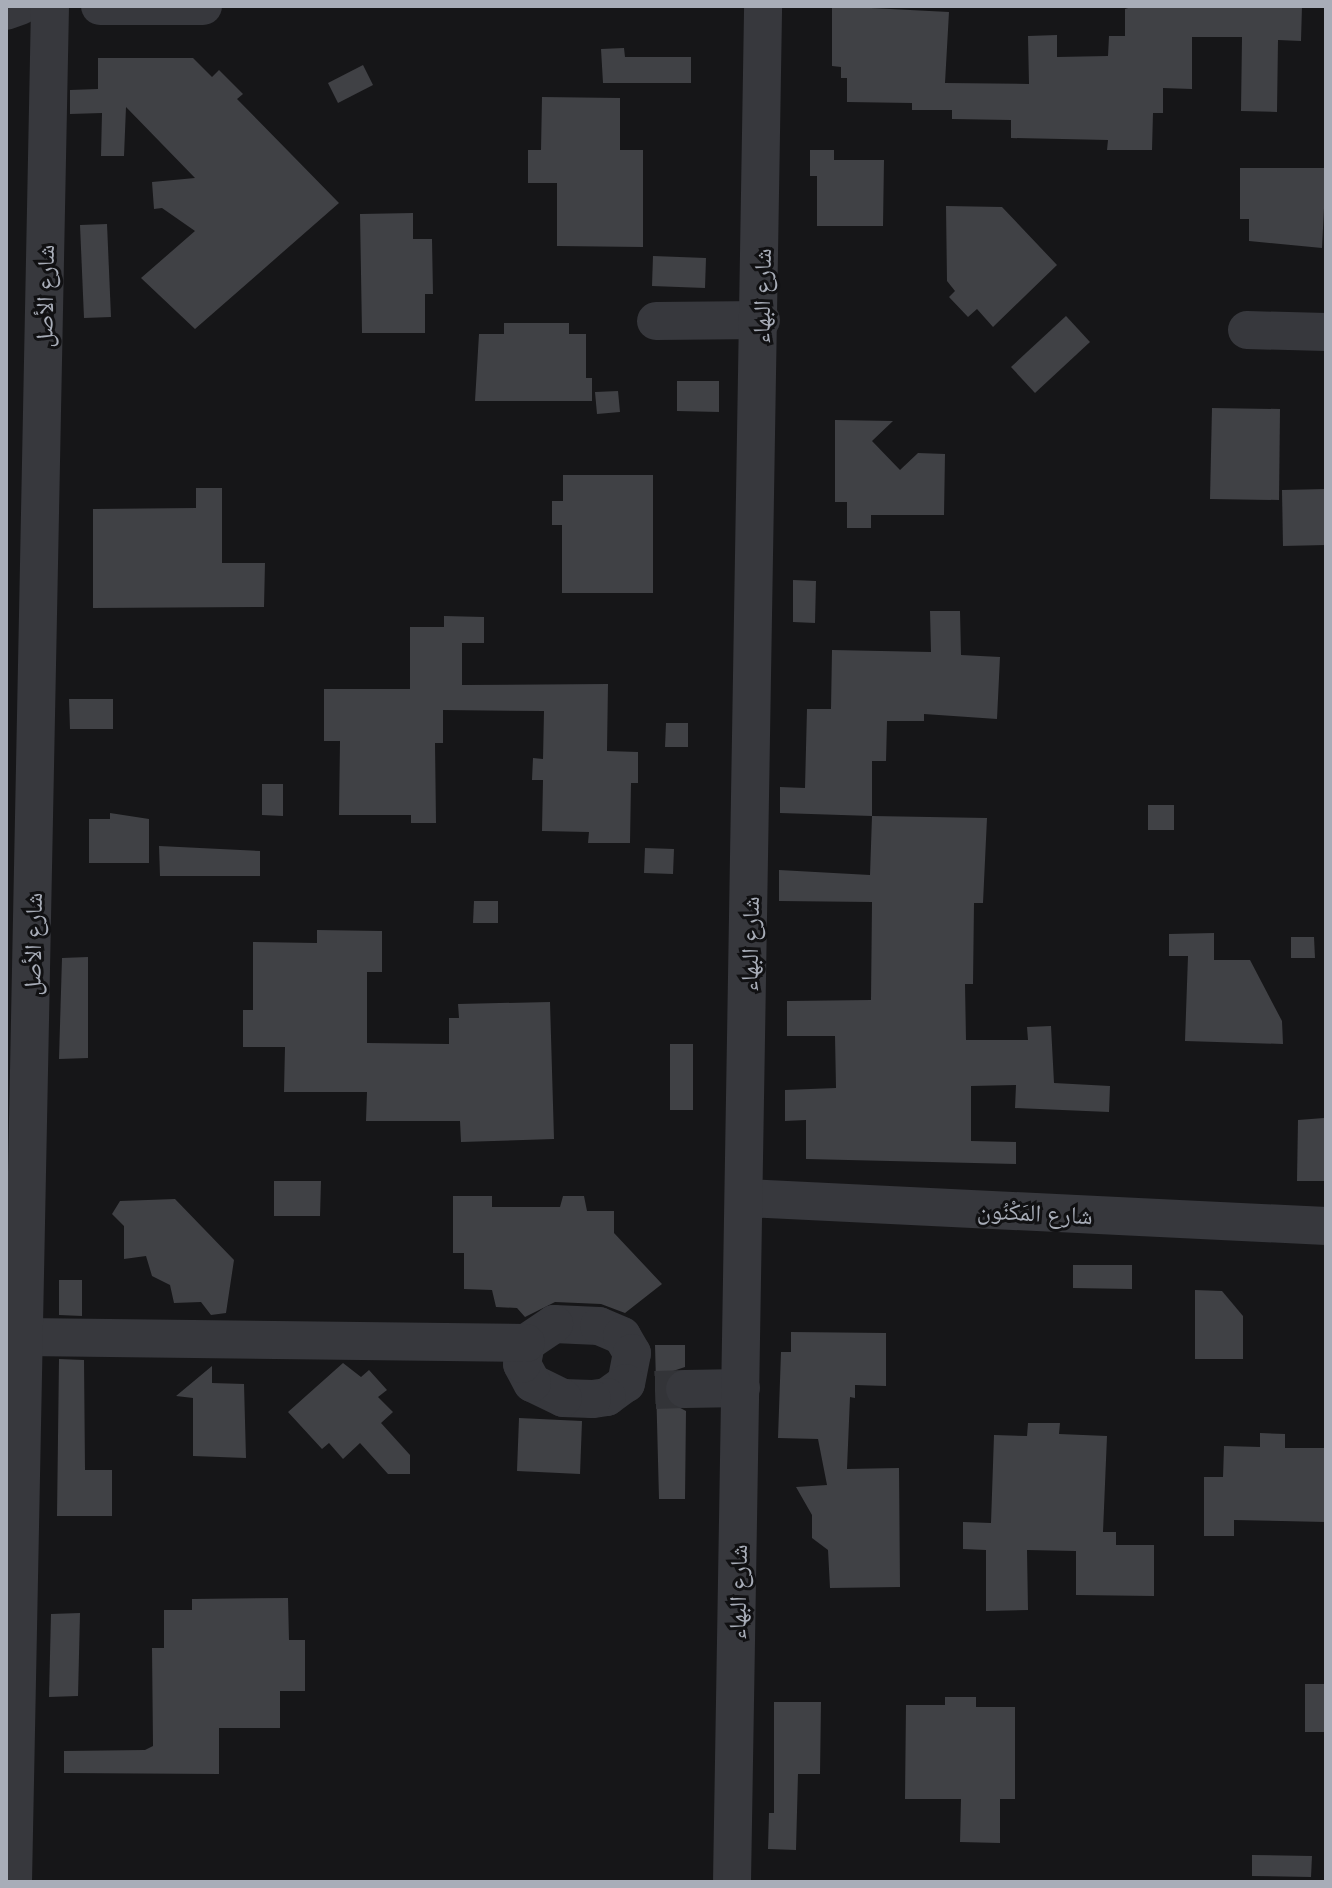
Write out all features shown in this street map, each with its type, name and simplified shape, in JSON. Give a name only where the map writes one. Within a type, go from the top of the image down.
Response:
[{"type":"street","points":[[6,11],[20,6]]},
{"type":"street","name":"شارع الأصل","points":[[13,1882],[50,6]]},
{"type":"street","points":[[100,6],[186,10],[203,6]]},
{"type":"street","name":"شارع البهاء","points":[[732,1882],[761,320],[763,6]]},
{"type":"street","points":[[656,321],[761,320]]},
{"type":"street","points":[[1247,330],[1326,332]]},
{"type":"street","name":"شارع المَكْنُون","points":[[745,1198],[1326,1226]]},
{"type":"street","points":[[25,1337],[526,1343],[554,1324],[614,1331],[628,1344],[633,1362],[618,1391]]},
{"type":"street","points":[[526,1343],[525,1374],[541,1390],[592,1399],[618,1391],[741,1388]]},
{"type":"building","points":[[832,6],[949,12],[945,83],[1029,84],[1028,36],[1057,35],[1057,57],[1108,56],[1109,36],[1125,36],[1125,9],[1135,6],[1302,6],[1301,41],[1278,40],[1277,112],[1241,111],[1242,37],[1192,37],[1192,89],[1163,88],[1163,113],[1153,113],[1152,150],[1107,150],[1108,140],[1011,138],[1011,120],[952,119],[952,110],[912,110],[912,103],[847,102],[847,78],[841,78],[841,67],[832,66]]},
{"type":"building","points":[[624,48],[625,57],[691,57],[691,83],[603,83],[601,49]]},
{"type":"building","points":[[98,58],[193,58],[212,77],[219,70],[243,94],[237,99],[339,203],[195,329],[141,278],[195,231],[162,208],[154,209],[152,182],[195,178],[126,107],[124,156],[101,156],[102,113],[70,114],[70,90],[98,89]]},
{"type":"building","points":[[363,65],[373,85],[338,103],[328,83]]},
{"type":"building","points":[[542,97],[620,98],[620,150],[643,150],[643,247],[557,246],[557,183],[528,183],[528,150],[541,150]]},
{"type":"building","points":[[810,150],[834,150],[834,160],[884,160],[883,226],[817,226],[817,176],[810,176]]},
{"type":"building","points":[[1240,168],[1326,168],[1322,248],[1249,241],[1249,219],[1240,219]]},
{"type":"building","points":[[946,206],[1002,207],[1057,265],[993,327],[977,309],[968,317],[949,297],[955,291],[947,281]]},
{"type":"building","points":[[413,213],[413,239],[432,239],[433,294],[425,294],[425,333],[362,333],[360,214]]},
{"type":"building","points":[[107,224],[111,317],[84,318],[80,225]]},
{"type":"building","points":[[653,256],[706,258],[705,288],[652,286]]},
{"type":"building","points":[[1066,316],[1090,342],[1035,393],[1011,367]]},
{"type":"building","points":[[504,323],[569,323],[569,334],[586,334],[586,378],[592,378],[592,401],[475,401],[479,334],[504,334]]},
{"type":"building","points":[[677,381],[719,381],[719,412],[677,411]]},
{"type":"building","points":[[618,391],[620,412],[597,414],[595,392]]},
{"type":"building","points":[[1212,408],[1280,409],[1279,500],[1210,499]]},
{"type":"building","points":[[835,420],[893,421],[872,441],[900,470],[918,453],[945,454],[944,515],[871,515],[871,528],[847,528],[847,502],[835,502]]},
{"type":"building","points":[[563,475],[653,475],[653,593],[562,593],[562,525],[552,525],[552,501],[563,501]]},
{"type":"building","points":[[196,488],[222,488],[222,563],[265,563],[264,607],[93,608],[93,509],[196,508]]},
{"type":"building","points":[[1326,489],[1326,545],[1283,546],[1282,490]]},
{"type":"building","points":[[793,580],[816,581],[815,623],[793,622]]},
{"type":"building","points":[[930,611],[960,611],[961,655],[1000,657],[997,719],[924,714],[924,721],[887,721],[886,761],[872,761],[872,816],[780,813],[780,787],[805,788],[807,709],[831,709],[832,650],[931,652]]},
{"type":"building","points":[[444,616],[484,617],[484,643],[462,643],[462,685],[608,684],[607,751],[638,752],[638,783],[631,783],[630,843],[588,843],[589,832],[542,831],[543,780],[532,780],[533,758],[543,759],[544,711],[443,710],[443,743],[435,743],[436,823],[411,823],[411,815],[339,815],[340,741],[324,741],[324,689],[410,689],[410,627],[444,627]]},
{"type":"building","points":[[69,699],[113,699],[113,729],[70,729]]},
{"type":"building","points":[[666,723],[688,723],[688,747],[665,747]]},
{"type":"building","points":[[262,784],[283,784],[283,816],[262,815]]},
{"type":"building","points":[[1148,805],[1174,805],[1174,830],[1148,830]]},
{"type":"building","points":[[110,813],[149,819],[149,863],[89,863],[89,819],[110,819]]},
{"type":"building","points":[[872,816],[987,818],[983,903],[974,903],[973,984],[965,984],[966,1040],[1028,1040],[1027,1027],[1051,1026],[1054,1083],[1110,1086],[1109,1112],[1015,1108],[1016,1085],[971,1086],[971,1141],[1016,1142],[1016,1164],[806,1159],[806,1120],[785,1121],[785,1090],[836,1088],[835,1036],[787,1036],[787,1001],[871,1000],[872,902],[779,901],[779,870],[870,875]]},
{"type":"building","points":[[159,846],[260,851],[260,876],[160,876]]},
{"type":"building","points":[[645,848],[674,849],[673,874],[644,873]]},
{"type":"building","points":[[474,901],[498,901],[498,923],[473,923]]},
{"type":"building","points":[[317,930],[382,931],[382,972],[367,972],[367,1043],[449,1044],[449,1018],[459,1018],[458,1004],[550,1002],[554,1139],[461,1142],[460,1121],[366,1121],[367,1092],[284,1092],[285,1047],[243,1047],[243,1010],[253,1010],[253,942],[317,943]]},
{"type":"building","points":[[1214,933],[1214,960],[1250,960],[1282,1021],[1283,1044],[1185,1041],[1188,956],[1169,956],[1169,934]]},
{"type":"building","points":[[1291,937],[1314,937],[1315,958],[1291,958]]},
{"type":"building","points":[[88,957],[88,1058],[59,1059],[62,958]]},
{"type":"building","points":[[670,1044],[693,1044],[693,1110],[670,1110]]},
{"type":"building","points":[[1324,1118],[1326,1181],[1297,1181],[1298,1120]]},
{"type":"building","points":[[274,1181],[321,1181],[320,1216],[274,1216]]},
{"type":"building","points":[[453,1196],[492,1196],[492,1207],[560,1207],[563,1196],[584,1196],[587,1211],[614,1211],[614,1233],[662,1284],[625,1313],[601,1304],[555,1302],[525,1317],[517,1308],[496,1307],[492,1290],[464,1289],[464,1253],[453,1253]]},
{"type":"building","points":[[175,1199],[234,1260],[226,1313],[211,1315],[201,1302],[174,1303],[170,1285],[152,1276],[146,1256],[124,1259],[124,1226],[112,1214],[120,1201]]},
{"type":"building","points":[[1073,1265],[1132,1265],[1132,1289],[1073,1288]]},
{"type":"building","points":[[59,1280],[82,1280],[82,1316],[59,1315]]},
{"type":"building","points":[[1195,1290],[1222,1291],[1243,1316],[1243,1359],[1195,1359]]},
{"type":"building","points":[[791,1332],[886,1333],[886,1386],[855,1385],[855,1398],[850,1397],[847,1469],[899,1468],[900,1587],[830,1588],[828,1550],[812,1538],[812,1515],[796,1487],[827,1485],[818,1439],[778,1438],[781,1352],[791,1352]]},
{"type":"building","points":[[655,1345],[685,1345],[685,1367],[673,1371],[663,1389],[667,1401],[686,1411],[685,1499],[659,1499]]},
{"type":"building","points":[[59,1359],[84,1360],[85,1470],[112,1470],[112,1516],[57,1516]]},
{"type":"building","points":[[343,1363],[361,1377],[369,1370],[387,1390],[378,1397],[393,1412],[381,1423],[410,1455],[410,1474],[388,1474],[360,1443],[343,1459],[329,1443],[322,1449],[288,1412]]},
{"type":"building","points":[[212,1366],[212,1383],[244,1384],[246,1458],[193,1456],[193,1398],[176,1396]]},
{"type":"building","points":[[519,1418],[582,1421],[580,1474],[517,1471]]},
{"type":"building","points":[[1028,1423],[1060,1423],[1059,1434],[1107,1436],[1103,1532],[1116,1532],[1116,1545],[1154,1545],[1154,1596],[1076,1595],[1076,1551],[1027,1550],[1028,1610],[986,1611],[986,1550],[963,1549],[963,1522],[991,1523],[994,1435],[1027,1436]]},
{"type":"building","points":[[1260,1433],[1285,1434],[1285,1448],[1326,1448],[1326,1522],[1234,1520],[1234,1536],[1204,1536],[1204,1477],[1223,1477],[1224,1446],[1260,1447]]},
{"type":"building","points":[[288,1598],[289,1640],[305,1640],[305,1691],[280,1691],[280,1728],[219,1728],[219,1774],[64,1773],[64,1751],[145,1750],[153,1746],[152,1648],[164,1648],[164,1610],[192,1610],[192,1599]]},
{"type":"building","points":[[80,1613],[78,1696],[49,1697],[51,1614]]},
{"type":"building","points":[[1305,1684],[1326,1684],[1326,1732],[1305,1732]]},
{"type":"building","points":[[945,1697],[976,1697],[976,1707],[1015,1707],[1015,1799],[1000,1799],[1000,1843],[960,1842],[961,1799],[905,1799],[906,1705],[945,1705]]},
{"type":"building","points":[[774,1702],[821,1702],[820,1774],[798,1774],[796,1850],[768,1849],[769,1813],[774,1813]]},
{"type":"building","points":[[1252,1855],[1312,1856],[1311,1877],[1252,1876]]},
{"type":"tunnel","points":[[655,1390],[685,1389]]}]
